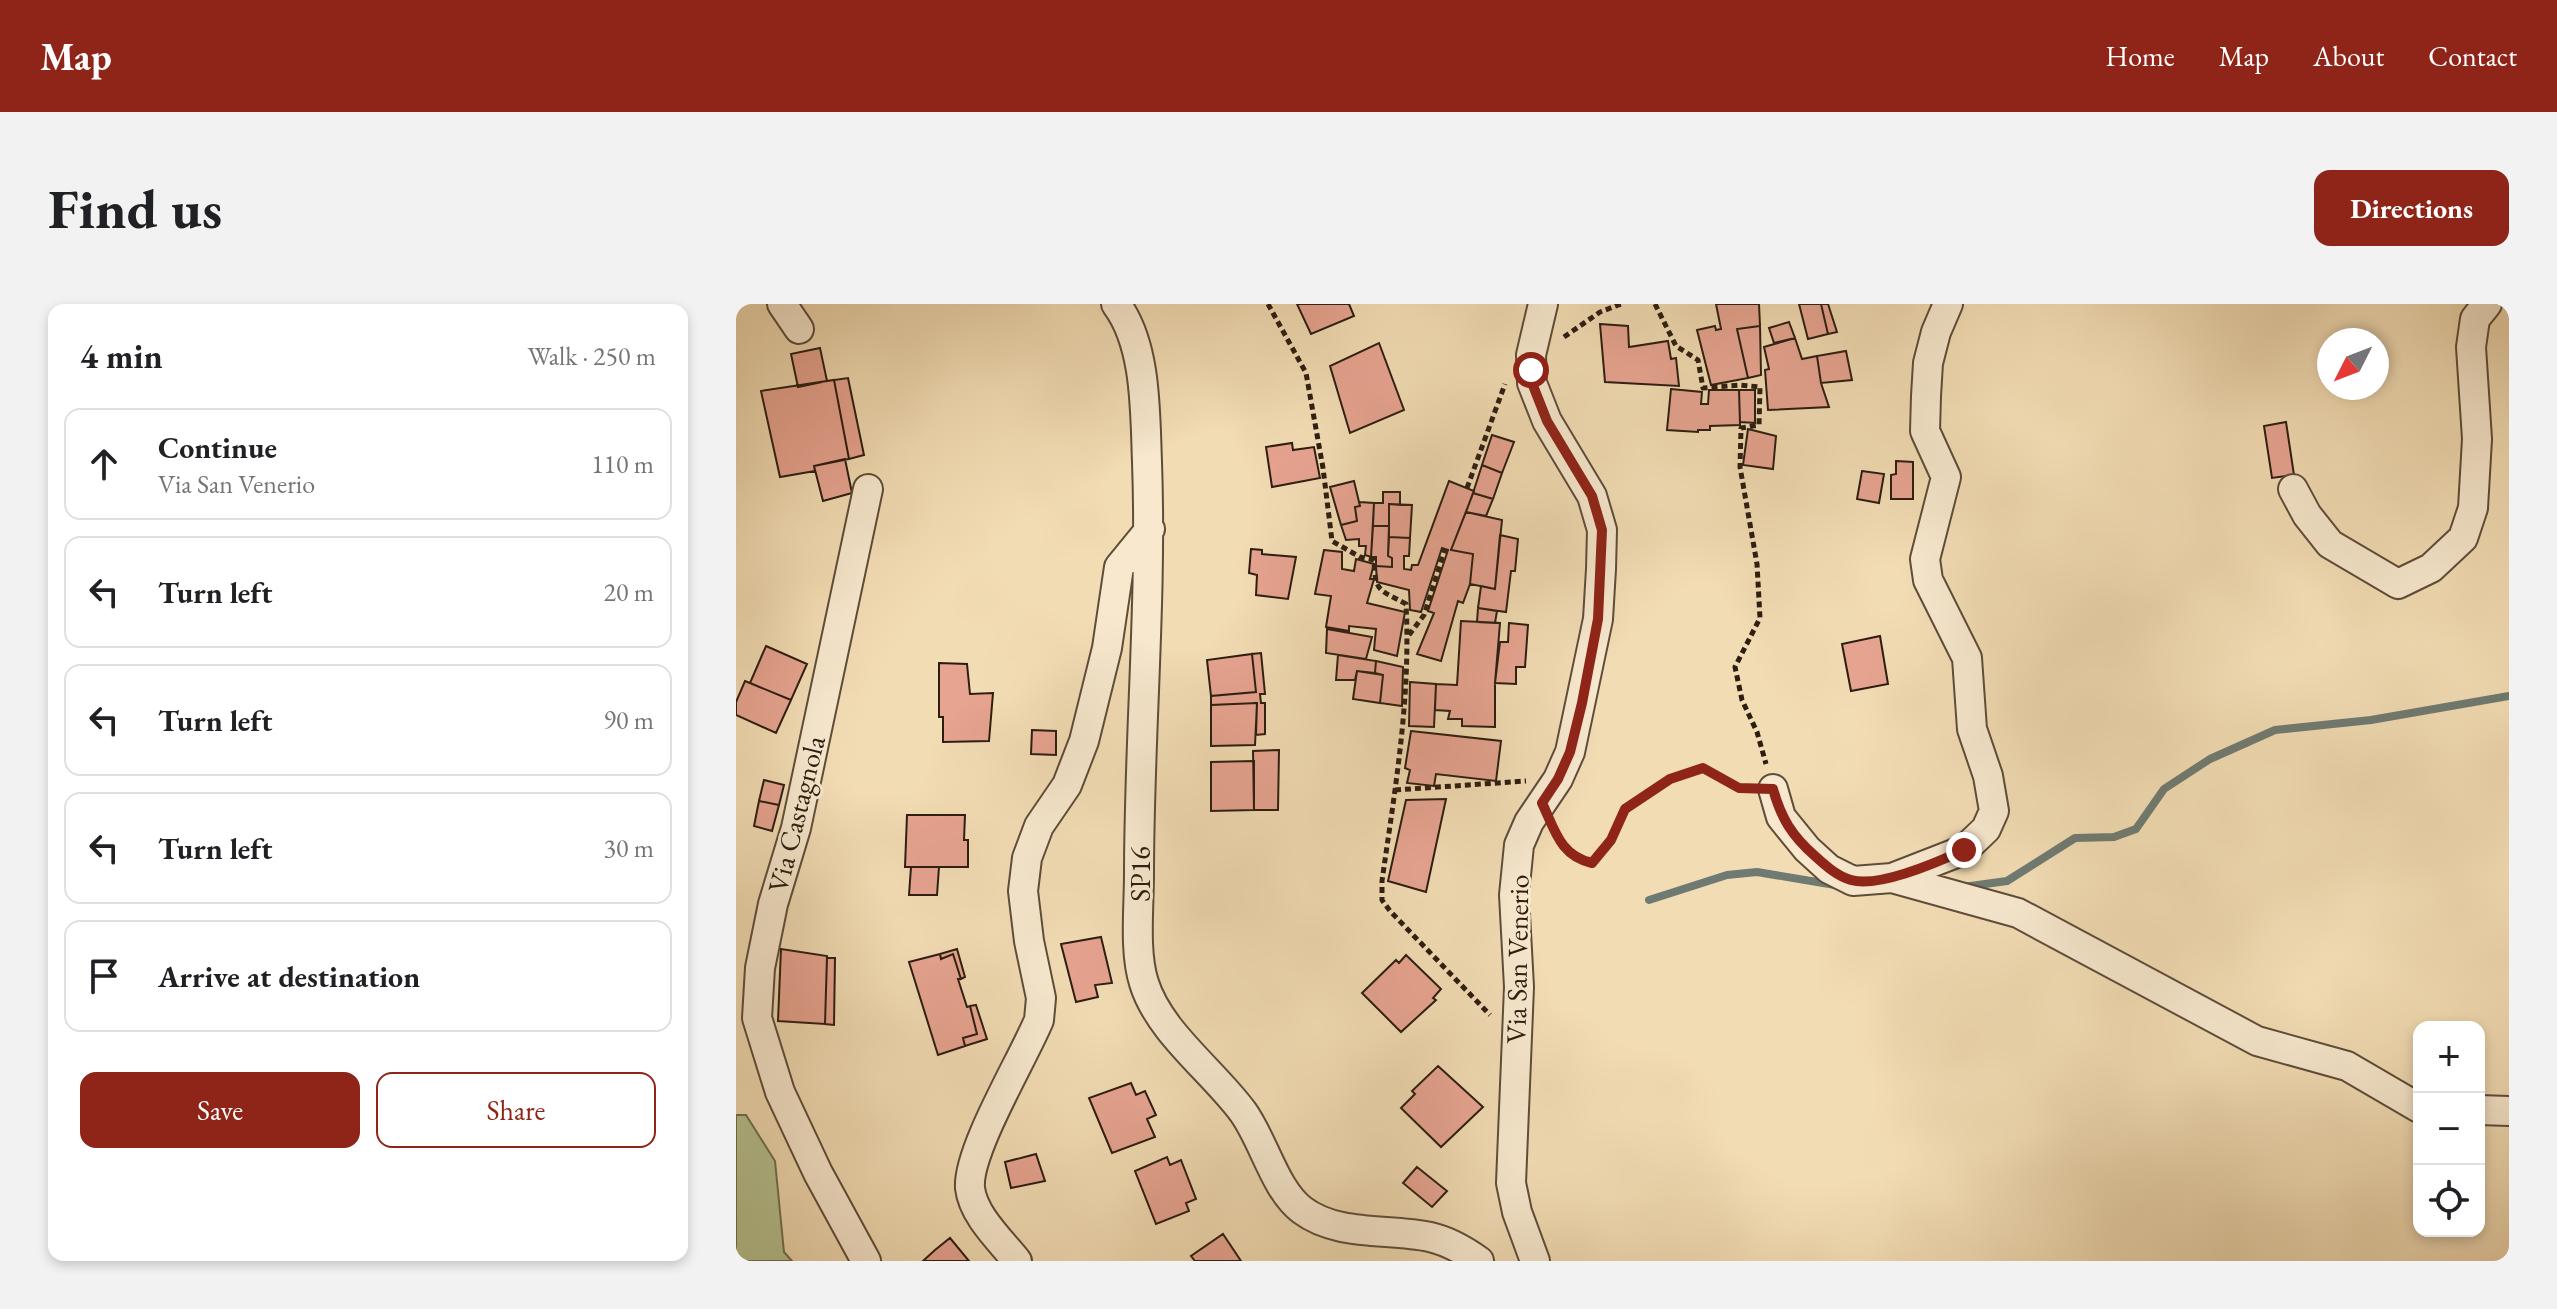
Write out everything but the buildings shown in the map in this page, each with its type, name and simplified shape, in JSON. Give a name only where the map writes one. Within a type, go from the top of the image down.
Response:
[{"type":"street","points":[[782,304],[799,329]]},
{"type":"street","name":"SP16","points":[[1116,304],[1129,328],[1140,362],[1150,529],[1139,857],[1139,957],[1144,984],[1159,1014],[1225,1088],[1247,1118],[1286,1194],[1300,1209],[1322,1222],[1342,1227],[1433,1238],[1465,1251],[1479,1261]]},
{"type":"street","name":"Via San Venerio","points":[[1535,1261],[1517,1212],[1511,1183],[1519,987],[1514,895],[1519,845],[1529,822],[1558,779],[1570,752],[1598,619],[1602,530],[1592,496],[1547,421],[1532,383],[1531,355],[1543,304]]},
{"type":"street","points":[[1773,789],[1781,817],[1807,849],[1829,869],[1853,881],[1892,878],[1964,850],[1986,829],[1994,811],[1988,776],[1972,729],[1967,658],[1928,580],[1925,559],[1946,477],[1925,431],[1928,363],[1948,304]]},
{"type":"street","points":[[2293,489],[2307,515],[2330,544],[2398,584],[2431,568],[2463,538],[2473,508],[2477,439],[2471,347],[2475,319],[2487,304]]},
{"type":"street","name":"Via Castagnola","points":[[866,1261],[818,1173],[780,1092],[757,1018],[760,968],[773,904],[800,813],[868,489]]},
{"type":"street","points":[[1017,1261],[992,1231],[976,1206],[970,1188],[971,1173],[981,1143],[1039,1020],[1041,998],[1023,891],[1027,858],[1039,826],[1067,785],[1084,741],[1107,648],[1119,567],[1150,529]]},
{"type":"street","points":[[1892,878],[2018,913],[2257,1041],[2347,1066],[2413,1104]]},
{"type":"street","points":[[2485,1110],[2509,1111]]},
{"type":"path","points":[[1268,304],[1306,373],[1332,541],[1360,557],[1374,560],[1375,584],[1406,604],[1405,713],[1382,900],[1516,1041]]},
{"type":"path","points":[[1557,342],[1600,312],[1621,304]]},
{"type":"path","points":[[1542,803],[1564,849],[1579,860],[1592,863],[1611,840],[1625,809],[1670,779],[1703,768],[1739,788],[1773,789],[1757,732],[1742,700],[1735,667],[1760,618],[1757,564],[1740,467],[1741,428],[1759,425],[1760,387],[1703,388],[1698,360],[1676,346],[1655,304]]},
{"type":"path","points":[[1467,488],[1503,388],[1511,375]]},
{"type":"path","points":[[1408,636],[1424,615],[1445,549]]},
{"type":"path","points":[[1395,790],[1558,779]]},
{"type":"green space","points":[[736,1115],[746,1115],[775,1161],[784,1252],[792,1261],[736,1261]]},
{"type":"waterway","points":[[1963,887],[2007,881],[2075,838],[2114,837],[2136,829],[2164,789],[2210,759],[2275,730],[2371,720],[2509,696]]},
{"type":"waterway","points":[[1649,900],[1727,875],[1757,872],[1835,885]]},
{"type":"route","points":[[1531,370],[1532,383],[1547,421],[1592,496],[1602,530],[1598,619],[1582,703],[1570,752],[1558,779],[1542,803],[1564,849],[1579,860],[1592,863],[1611,840],[1625,809],[1670,779],[1703,768],[1739,788],[1773,789],[1781,817],[1807,849],[1829,869],[1853,881],[1892,878],[1964,850]]}]
